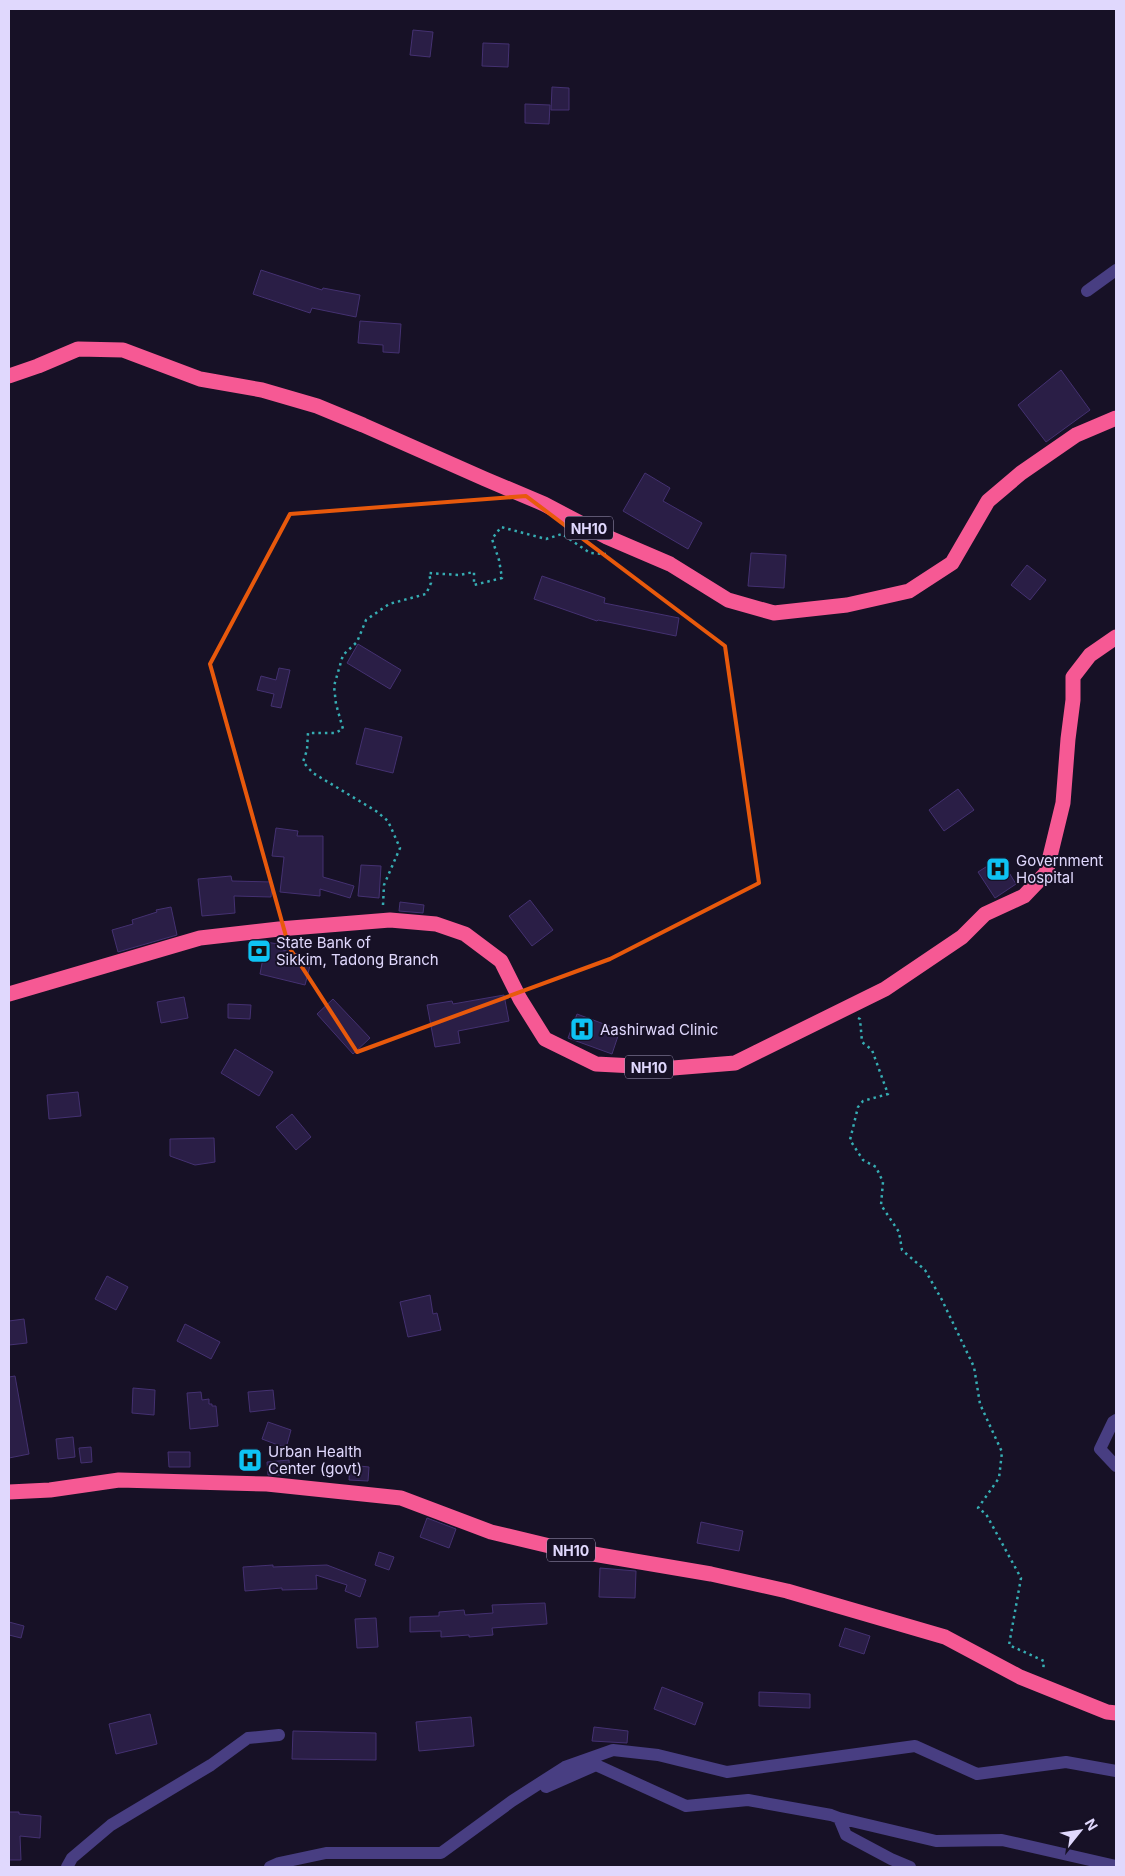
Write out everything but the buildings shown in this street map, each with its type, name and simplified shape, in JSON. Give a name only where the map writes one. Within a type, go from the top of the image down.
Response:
[{"type":"highway","name":"NH10","points":[[9,376],[78,349],[122,350],[200,379],[262,390],[318,406],[544,504],[607,538],[670,564],[728,600],[774,614],[846,606],[909,590],[952,563],[988,501],[1021,473],[1076,435],[1116,418]]},
{"type":"highway","name":"NH10","points":[[9,994],[200,938],[279,929],[390,920],[436,924],[465,934],[501,961],[520,999],[545,1039],[596,1064],[673,1068],[735,1063],[885,989],[962,937],[985,914],[1024,896],[1046,873],[1063,803],[1073,700],[1073,677],[1090,655],[1116,637]]},
{"type":"highway","name":"NH10","points":[[9,1492],[50,1490],[119,1480],[267,1484],[402,1498],[491,1532],[558,1548],[730,1578],[787,1591],[945,1637],[1020,1677],[1107,1712],[1116,1713]]},
{"type":"street","points":[[1087,291],[1116,270]]},
{"type":"street","points":[[1116,1420],[1100,1449],[1116,1466]]},
{"type":"street","points":[[67,1867],[72,1858],[111,1825],[211,1765],[248,1738],[279,1735]]},
{"type":"street","points":[[270,1867],[279,1863],[326,1853],[441,1853],[512,1801],[565,1767],[613,1750],[658,1755],[727,1772],[915,1746],[977,1774],[1066,1762],[1116,1771]]},
{"type":"street","points":[[512,1801],[596,1765],[686,1806],[748,1800],[831,1815],[936,1840],[1002,1840],[1116,1866]]},
{"type":"street","points":[[839,1818],[846,1835],[890,1859],[910,1867]]},
{"type":"path","points":[[390,920],[383,904],[384,885],[400,848],[388,821],[376,811],[313,773],[303,762],[307,750],[308,733],[335,733],[343,729],[336,704],[334,686],[343,655],[357,642],[366,620],[389,604],[426,594],[432,583],[429,573],[459,574],[474,572],[474,585],[502,578],[499,560],[492,539],[501,527],[546,539],[562,534],[590,553],[607,554]]},
{"type":"path","points":[[842,1010],[860,1019],[862,1042],[872,1050],[888,1094],[864,1101],[858,1107],[850,1140],[863,1160],[876,1167],[883,1182],[881,1205],[899,1232],[902,1250],[925,1270],[942,1300],[974,1367],[980,1404],[1002,1452],[999,1478],[978,1508],[986,1514],[1021,1578],[1009,1645],[1044,1661],[1042,1685]]},
{"type":"highlighted area","points":[[526,496],[725,646],[759,883],[610,959],[357,1052],[289,947],[210,664],[290,514]]},
{"type":"place","name":"Government Hospital","points":[[998,869]]},
{"type":"place","name":"State Bank of Sikkim, Tadong Branch","points":[[259,951]]},
{"type":"place","name":"Aashirwad Clinic","points":[[582,1029]]},
{"type":"place","name":"Urban Health Center (govt)","points":[[250,1460]]}]
